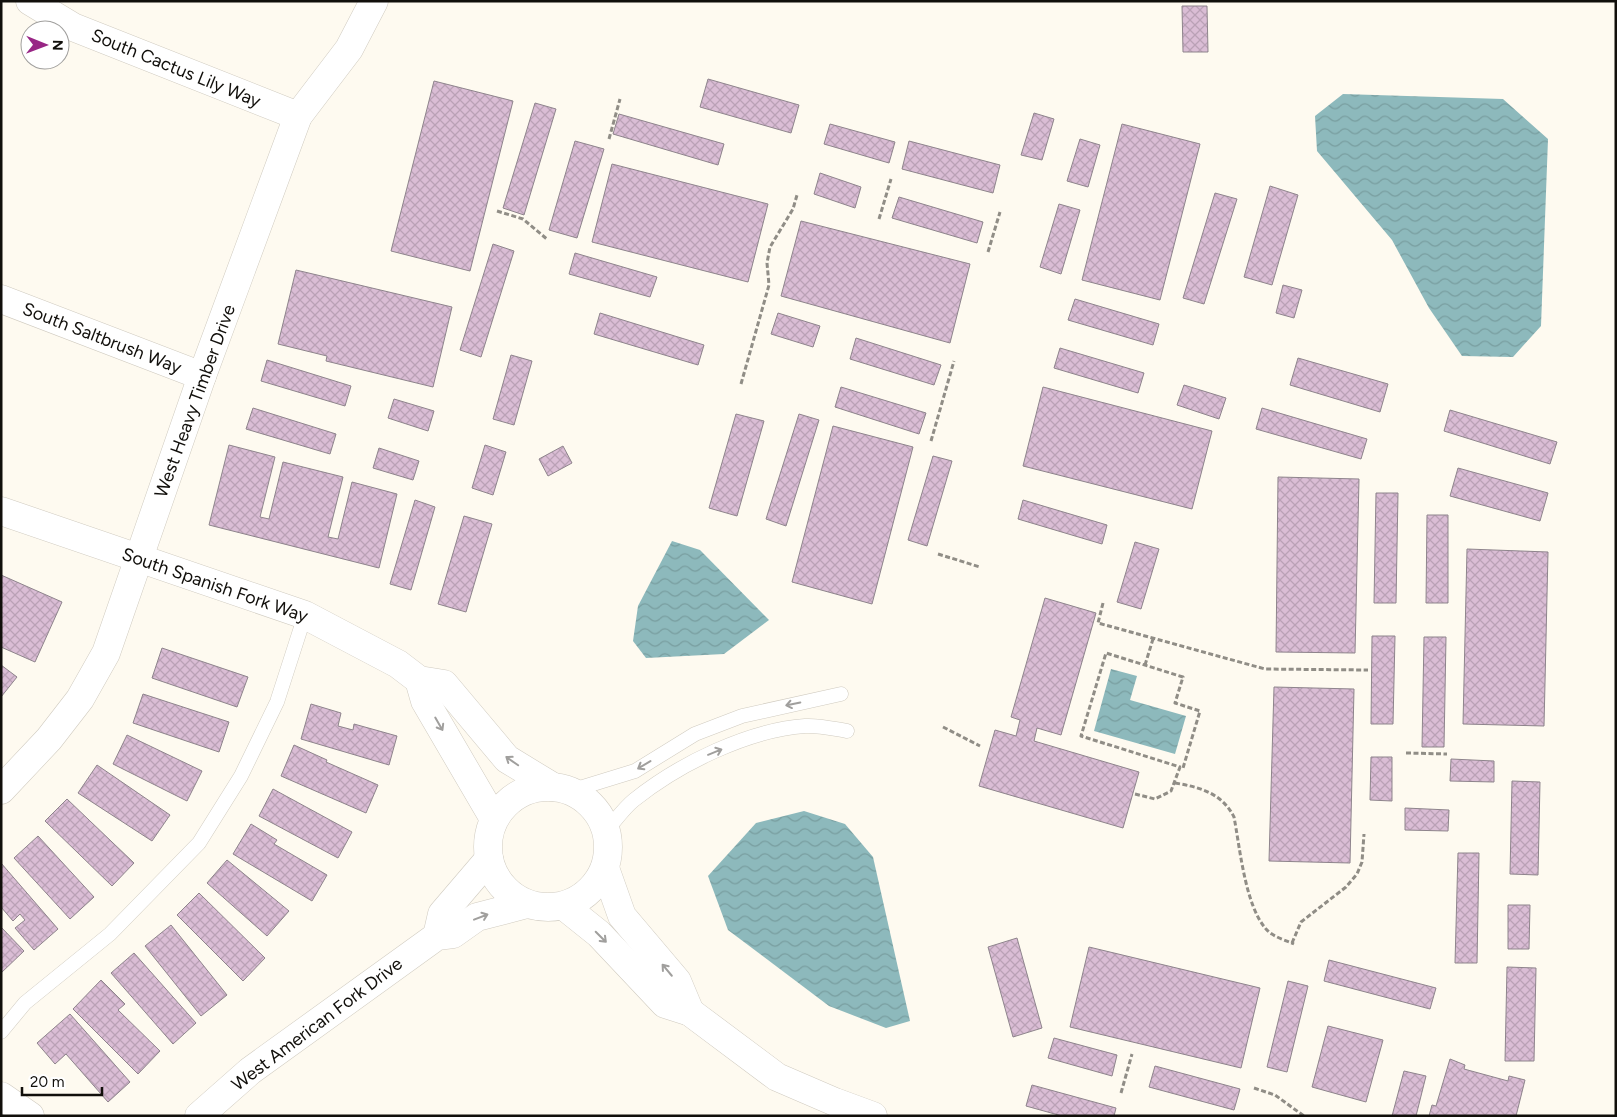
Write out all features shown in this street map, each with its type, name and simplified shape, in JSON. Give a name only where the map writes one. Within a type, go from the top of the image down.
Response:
[{"type":"street","name":"South Cactus Lily Way","points":[[30,1],[74,27],[298,116]]},
{"type":"street","name":"West Heavy Timber Drive","points":[[1,790],[49,740],[80,699],[106,653],[202,376],[298,116],[349,49],[374,1]]},
{"type":"street","name":"South Saltbrush Way","points":[[1,299],[202,376]]},
{"type":"street","name":"South Spanish Fork Way","points":[[1,511],[305,615],[390,659],[419,680],[444,684],[507,759],[562,789]]},
{"type":"street","points":[[419,680],[425,701],[494,819]]},
{"type":"street","points":[[535,788],[562,789],[587,800],[599,814],[606,832],[609,850],[605,868],[596,885],[582,898],[564,906],[546,908],[528,904],[510,894],[496,878],[489,859],[488,839],[494,819],[505,805],[519,794],[535,788]]},
{"type":"street","points":[[437,936],[442,914],[489,859]]},
{"type":"street","points":[[605,868],[622,916],[677,981],[690,1012]]},
{"type":"street","name":"West American Fork Drive","points":[[199,1116],[250,1070],[437,936],[453,934],[477,917],[528,904]]},
{"type":"street","points":[[564,906],[599,934],[665,1004],[690,1012],[777,1078],[873,1116]]},
{"type":"street","points":[[1,1096],[30,1116]]},
{"type":"lane","points":[[1,1032],[25,1003],[110,934],[199,844],[241,776],[277,702],[305,615]]},
{"type":"lane","points":[[562,789],[635,771],[695,734],[742,716],[841,694]]},
{"type":"lane","points":[[606,832],[633,801],[670,774],[708,755],[757,736],[806,726],[847,731]]},
{"type":"path","points":[[609,139],[620,99]]},
{"type":"path","points":[[879,219],[891,180]]},
{"type":"path","points":[[741,384],[769,285],[767,263],[770,247],[779,228],[793,208],[798,195]]},
{"type":"path","points":[[497,211],[522,219],[548,240]]},
{"type":"path","points":[[988,252],[1000,212]]},
{"type":"path","points":[[931,441],[954,361]]},
{"type":"path","points":[[938,554],[980,567]]},
{"type":"path","points":[[1103,603],[1098,623],[1265,669],[1368,670]]},
{"type":"path","points":[[1145,665],[1152,638]]},
{"type":"path","points":[[1106,653],[1184,677],[1176,703],[1200,711],[1183,768],[1180,767],[1081,736],[1106,653]]},
{"type":"path","points":[[943,727],[980,746]]},
{"type":"path","points":[[1406,753],[1447,754]]},
{"type":"path","points":[[1135,794],[1155,799],[1171,791],[1180,767]]},
{"type":"path","points":[[1175,783],[1203,789],[1214,794],[1230,808],[1234,817],[1251,898],[1259,916],[1266,930],[1293,944],[1301,922],[1346,888],[1357,874],[1362,862],[1364,834]]},
{"type":"path","points":[[1121,1094],[1132,1054]]},
{"type":"path","points":[[1254,1088],[1275,1094],[1304,1116]]},
{"type":"water","points":[[1343,94],[1503,99],[1548,139],[1541,326],[1513,357],[1462,356],[1429,308],[1392,240],[1317,151],[1315,116]]},
{"type":"water","points":[[672,541],[700,550],[769,620],[724,654],[646,658],[633,641],[638,606]]},
{"type":"water","points":[[1111,669],[1137,676],[1130,700],[1186,716],[1175,754],[1094,731]]},
{"type":"water","points":[[804,811],[845,824],[873,857],[910,1021],[886,1028],[829,1006],[728,930],[708,876],[756,823]]},
{"type":"building","points":[[1182,6],[1207,6],[1208,52],[1183,52]]},
{"type":"building","points":[[708,79],[799,105],[791,133],[700,107]]},
{"type":"building","points":[[434,81],[513,101],[470,271],[391,251]]},
{"type":"building","points":[[535,103],[556,109],[524,215],[503,208]]},
{"type":"building","points":[[1034,113],[1054,119],[1042,160],[1021,155]]},
{"type":"building","points":[[619,114],[724,144],[718,165],[613,134]]},
{"type":"building","points":[[830,124],[895,142],[889,163],[824,144]]},
{"type":"building","points":[[1122,124],[1200,144],[1160,300],[1082,280]]},
{"type":"building","points":[[1080,139],[1100,145],[1088,187],[1067,181]]},
{"type":"building","points":[[575,141],[604,149],[577,238],[549,230]]},
{"type":"building","points":[[909,141],[1000,165],[993,193],[902,169]]},
{"type":"building","points":[[612,164],[768,204],[748,282],[592,242]]},
{"type":"building","points":[[820,173],[861,187],[855,208],[814,194]]},
{"type":"building","points":[[1270,186],[1298,195],[1272,285],[1244,277]]},
{"type":"building","points":[[1215,193],[1237,199],[1204,304],[1183,298]]},
{"type":"building","points":[[899,197],[983,222],[977,243],[892,218]]},
{"type":"building","points":[[1059,204],[1080,210],[1061,274],[1040,267]]},
{"type":"building","points":[[801,221],[970,264],[950,343],[781,296]]},
{"type":"building","points":[[493,244],[514,251],[481,357],[460,350]]},
{"type":"building","points":[[575,253],[657,277],[650,297],[569,274]]},
{"type":"building","points":[[296,270],[452,307],[433,387],[326,361],[327,356],[278,344]]},
{"type":"building","points":[[1283,285],[1302,290],[1294,318],[1276,313]]},
{"type":"building","points":[[1075,299],[1159,324],[1153,345],[1068,320]]},
{"type":"building","points":[[600,313],[704,345],[698,365],[594,334]]},
{"type":"building","points":[[778,313],[820,326],[813,347],[771,334]]},
{"type":"building","points":[[856,338],[941,365],[934,385],[850,359]]},
{"type":"building","points":[[1060,348],[1144,373],[1138,393],[1054,368]]},
{"type":"building","points":[[511,355],[532,361],[514,425],[493,419]]},
{"type":"building","points":[[1298,358],[1388,384],[1380,412],[1290,385]]},
{"type":"building","points":[[267,360],[351,386],[345,406],[261,381]]},
{"type":"building","points":[[1184,385],[1226,398],[1219,419],[1177,405]]},
{"type":"building","points":[[841,387],[926,413],[919,434],[835,407]]},
{"type":"building","points":[[1043,387],[1212,431],[1192,509],[1023,466]]},
{"type":"building","points":[[394,399],[434,411],[428,431],[388,418]]},
{"type":"building","points":[[253,408],[336,434],[330,454],[246,429]]},
{"type":"building","points":[[1262,408],[1367,439],[1361,459],[1256,429]]},
{"type":"building","points":[[1450,410],[1557,442],[1550,464],[1444,431]]},
{"type":"building","points":[[736,414],[764,421],[737,516],[709,508]]},
{"type":"building","points":[[799,414],[819,420],[786,526],[766,519]]},
{"type":"building","points":[[833,426],[913,447],[872,604],[792,582]]},
{"type":"building","points":[[229,445],[275,457],[260,517],[269,519],[283,462],[343,477],[328,537],[338,539],[352,482],[397,494],[379,568],[209,525]]},
{"type":"building","points":[[485,445],[506,452],[493,495],[472,488]]},
{"type":"building","points":[[563,446],[572,463],[548,476],[539,459]]},
{"type":"building","points":[[379,448],[419,461],[413,480],[373,468]]},
{"type":"building","points":[[933,456],[952,461],[927,546],[908,540]]},
{"type":"building","points":[[1458,468],[1548,493],[1540,521],[1450,496]]},
{"type":"building","points":[[1278,477],[1359,479],[1355,653],[1276,652]]},
{"type":"building","points":[[1376,493],[1398,493],[1396,603],[1374,603]]},
{"type":"building","points":[[415,500],[435,507],[411,590],[390,584]]},
{"type":"building","points":[[1023,500],[1107,525],[1102,544],[1018,519]]},
{"type":"building","points":[[1427,515],[1448,515],[1448,603],[1426,603]]},
{"type":"building","points":[[464,516],[492,524],[466,612],[438,604]]},
{"type":"building","points":[[1135,542],[1159,549],[1141,609],[1117,602]]},
{"type":"building","points":[[1467,549],[1548,552],[1544,726],[1463,724]]},
{"type":"building","points":[[1,575],[62,602],[35,662],[1,647]]},
{"type":"building","points":[[1045,598],[1096,613],[1061,735],[1037,728],[1034,741],[1139,772],[1123,828],[979,786],[995,730],[1016,736],[1020,720],[1011,717]]},
{"type":"building","points":[[1372,636],[1395,636],[1393,724],[1371,724]]},
{"type":"building","points":[[1424,637],[1446,637],[1444,747],[1422,747]]},
{"type":"building","points":[[162,648],[248,677],[237,707],[152,678]]},
{"type":"building","points":[[1,665],[17,677],[1,697]]},
{"type":"building","points":[[1274,687],[1354,689],[1350,863],[1269,861]]},
{"type":"building","points":[[143,694],[229,722],[219,752],[133,723]]},
{"type":"building","points":[[311,704],[341,713],[338,726],[353,730],[354,724],[397,736],[389,765],[301,739]]},
{"type":"building","points":[[127,735],[202,771],[187,801],[113,764]]},
{"type":"building","points":[[294,745],[327,760],[326,762],[378,785],[366,813],[281,776]]},
{"type":"building","points":[[1371,757],[1392,757],[1392,801],[1370,800]]},
{"type":"building","points":[[1451,759],[1494,761],[1494,782],[1450,781]]},
{"type":"building","points":[[97,765],[170,815],[152,841],[78,793]]},
{"type":"building","points":[[1512,781],[1540,782],[1538,875],[1510,874]]},
{"type":"building","points":[[273,789],[352,832],[338,858],[259,816]]},
{"type":"building","points":[[67,799],[134,863],[112,886],[45,821]]},
{"type":"building","points":[[1405,808],[1449,810],[1448,831],[1405,830]]},
{"type":"building","points":[[251,824],[277,840],[274,844],[327,875],[312,901],[233,854]]},
{"type":"building","points":[[38,836],[94,897],[70,919],[14,858]]},
{"type":"building","points":[[1458,853],[1479,853],[1477,963],[1455,963]]},
{"type":"building","points":[[227,860],[289,911],[267,936],[207,883]]},
{"type":"building","points":[[1,863],[58,929],[34,950],[15,928],[25,920],[20,914],[13,921],[1,907]]},
{"type":"building","points":[[199,893],[265,958],[243,981],[177,915]]},
{"type":"building","points":[[1508,905],[1530,905],[1529,949],[1508,949]]},
{"type":"building","points":[[171,925],[227,995],[201,1016],[145,946]]},
{"type":"building","points":[[1,927],[24,951],[1,973]]},
{"type":"building","points":[[1017,938],[1042,1028],[1013,1037],[988,947]]},
{"type":"building","points":[[1089,947],[1260,988],[1241,1068],[1070,1027]]},
{"type":"building","points":[[134,953],[196,1023],[173,1044],[111,973]]},
{"type":"building","points":[[1329,960],[1436,988],[1430,1009],[1324,981]]},
{"type":"building","points":[[1507,967],[1536,968],[1534,1061],[1505,1061]]},
{"type":"building","points":[[101,980],[125,1004],[118,1010],[160,1051],[138,1074],[73,1009]]},
{"type":"building","points":[[1288,981],[1308,986],[1287,1072],[1267,1067]]},
{"type":"building","points":[[70,1014],[130,1082],[108,1102],[66,1054],[55,1064],[37,1043]]},
{"type":"building","points":[[1328,1026],[1383,1040],[1366,1102],[1312,1087]]},
{"type":"building","points":[[1054,1038],[1117,1055],[1112,1076],[1048,1058]]},
{"type":"building","points":[[1450,1059],[1465,1065],[1464,1069],[1508,1081],[1509,1076],[1525,1080],[1516,1116],[1429,1116],[1432,1105],[1436,1106]]},
{"type":"building","points":[[1155,1066],[1240,1089],[1234,1110],[1149,1087]]},
{"type":"building","points":[[1404,1071],[1426,1076],[1416,1116],[1392,1116]]},
{"type":"building","points":[[1032,1085],[1116,1108],[1114,1116],[1062,1116],[1026,1106]]}]
